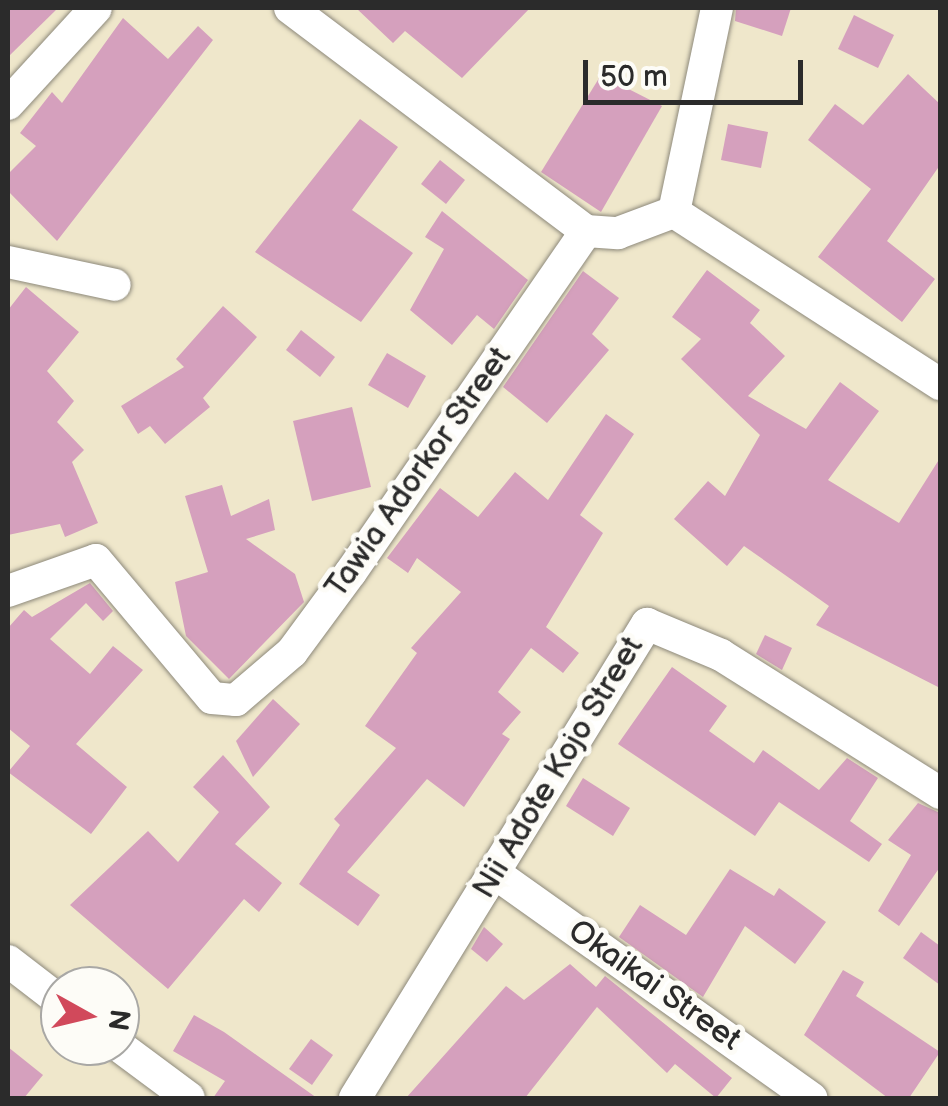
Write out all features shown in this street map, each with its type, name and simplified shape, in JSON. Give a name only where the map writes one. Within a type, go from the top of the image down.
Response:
[{"type":"street","points":[[8,104],[96,8]]},
{"type":"street","points":[[290,8],[586,231],[618,233],[674,212]]},
{"type":"street","points":[[674,212],[716,8]]},
{"type":"street","points":[[674,212],[940,384]]},
{"type":"street","name":"Tawia Adorkor Street","points":[[8,591],[96,560],[212,698],[236,700],[304,636],[586,231]]},
{"type":"street","points":[[8,262],[114,285]]},
{"type":"street","name":"Nii Adote Kojo Street","points":[[355,1098],[647,624],[721,655],[940,793]]},
{"type":"street","name":"Okaikai Street","points":[[496,874],[811,1098]]},
{"type":"street","points":[[8,961],[40,986]]},
{"type":"street","points":[[140,1062],[189,1098]]},
{"type":"building","points":[[8,8],[58,8],[8,57]]},
{"type":"building","points":[[356,8],[530,8],[462,78],[405,31],[393,43]]},
{"type":"building","points":[[736,8],[791,8],[782,36],[735,21]]},
{"type":"building","points":[[854,15],[894,35],[878,68],[838,49]]},
{"type":"building","points":[[123,18],[168,59],[198,26],[213,40],[57,241],[8,191],[8,174],[36,146],[20,133],[52,92],[62,103]]},
{"type":"building","points":[[908,74],[940,104],[940,165],[887,241],[935,279],[902,322],[818,257],[871,189],[808,140],[835,104],[863,125]]},
{"type":"building","points":[[601,75],[662,106],[601,212],[541,172]]},
{"type":"building","points":[[360,119],[398,147],[352,210],[413,253],[361,322],[255,252]]},
{"type":"building","points":[[728,124],[768,132],[761,168],[721,160]]},
{"type":"building","points":[[440,160],[465,180],[446,204],[421,184]]},
{"type":"building","points":[[442,211],[528,280],[494,329],[477,315],[452,345],[410,310],[444,249],[425,237]]},
{"type":"building","points":[[707,270],[760,310],[750,323],[785,356],[748,396],[806,429],[840,382],[879,411],[828,480],[899,523],[940,458],[940,688],[816,625],[829,606],[744,546],[727,566],[674,519],[708,481],[725,496],[760,435],[681,359],[701,339],[672,317]]},
{"type":"building","points":[[583,271],[619,298],[592,334],[609,350],[547,423],[503,387]]},
{"type":"building","points":[[26,287],[79,332],[47,371],[74,401],[57,422],[84,450],[72,462],[98,523],[65,537],[60,524],[8,535],[8,310]]},
{"type":"building","points":[[223,306],[257,337],[203,398],[210,407],[165,444],[150,426],[138,434],[121,406],[184,367],[176,359]]},
{"type":"building","points":[[301,330],[335,357],[320,377],[286,350]]},
{"type":"building","points":[[387,353],[426,376],[408,408],[368,385]]},
{"type":"building","points":[[352,407],[371,487],[312,501],[293,421]]},
{"type":"building","points":[[606,414],[634,434],[580,515],[603,533],[546,627],[579,653],[563,673],[531,648],[498,692],[521,712],[502,734],[510,739],[464,807],[427,779],[347,872],[380,895],[358,926],[299,884],[340,825],[334,819],[396,748],[365,726],[417,653],[411,648],[461,592],[417,558],[408,573],[387,558],[440,488],[478,517],[515,472],[548,500]]},
{"type":"building","points":[[222,485],[231,516],[269,499],[275,530],[246,539],[295,574],[304,602],[229,679],[186,636],[175,582],[208,572],[185,496]]},
{"type":"building","points":[[90,583],[113,611],[103,621],[86,603],[50,639],[90,674],[113,646],[143,670],[76,744],[127,787],[91,834],[8,772],[30,746],[8,728],[8,628],[24,610],[32,617]]},
{"type":"building","points":[[765,635],[792,648],[782,670],[756,654]]},
{"type":"building","points":[[672,667],[727,706],[709,731],[754,763],[763,750],[819,790],[847,758],[878,778],[850,821],[882,844],[869,862],[779,802],[755,836],[618,744]]},
{"type":"building","points":[[273,699],[300,724],[253,777],[236,741]]},
{"type":"building","points":[[223,755],[270,807],[235,844],[282,883],[259,912],[244,899],[168,989],[70,905],[148,831],[178,862],[219,812],[193,787]]},
{"type":"building","points":[[583,778],[630,808],[613,836],[566,806]]},
{"type":"building","points":[[918,803],[940,813],[940,867],[899,926],[878,911],[911,855],[888,840]]},
{"type":"building","points":[[730,869],[774,896],[779,888],[826,922],[795,964],[745,926],[703,997],[619,937],[640,905],[686,935]]},
{"type":"building","points":[[484,927],[503,944],[487,962],[471,949]]},
{"type":"building","points":[[921,932],[940,946],[940,985],[903,958]]},
{"type":"building","points":[[570,964],[596,987],[605,976],[732,1078],[716,1098],[675,1064],[667,1073],[597,1007],[525,1098],[406,1098],[506,986],[524,1000]]},
{"type":"building","points":[[843,970],[864,982],[856,996],[940,1052],[909,1098],[888,1098],[804,1035]]},
{"type":"building","points":[[194,1015],[317,1098],[213,1098],[225,1081],[173,1051]]},
{"type":"building","points":[[311,1039],[333,1055],[312,1085],[289,1069]]},
{"type":"building","points":[[8,1047],[43,1075],[24,1098],[8,1098]]}]
